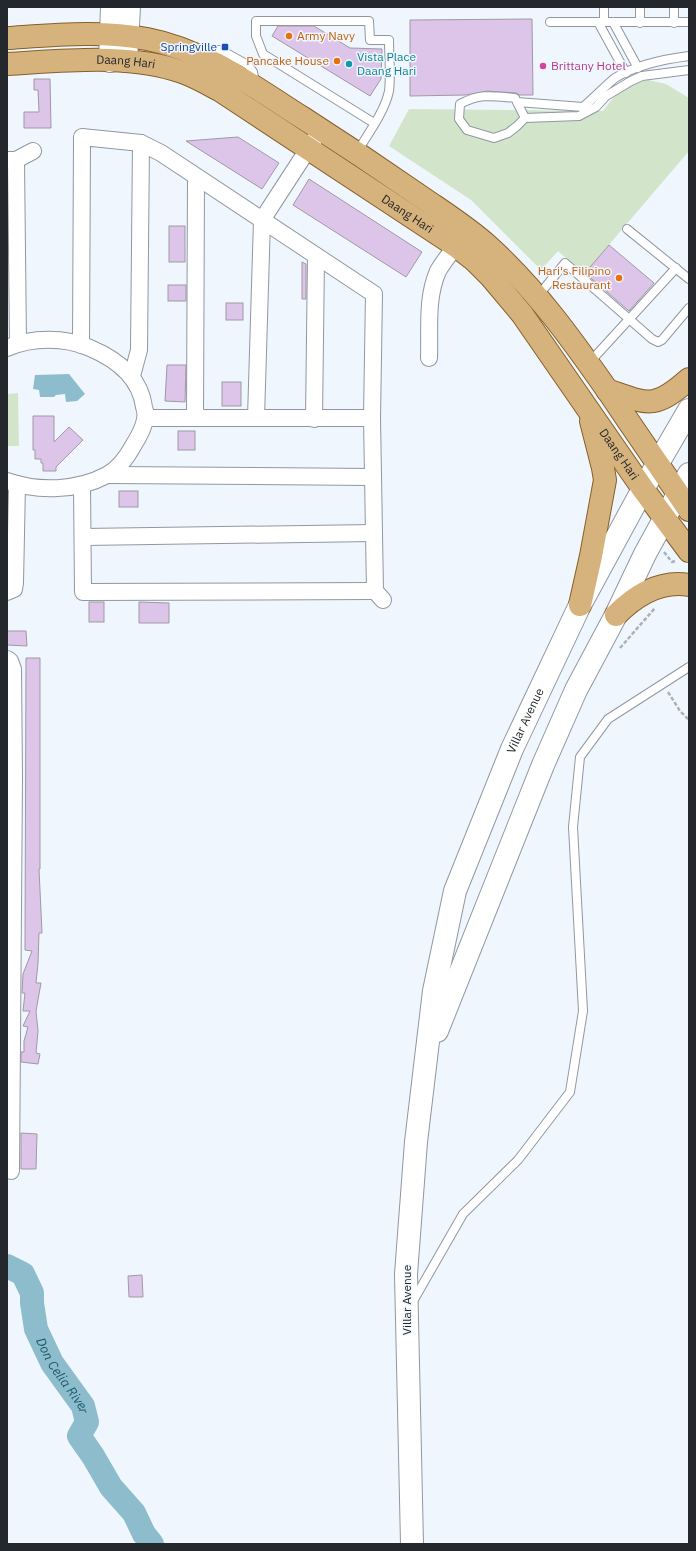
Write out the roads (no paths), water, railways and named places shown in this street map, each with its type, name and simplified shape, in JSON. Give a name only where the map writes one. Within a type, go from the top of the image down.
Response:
[{"type":"main road","name":"Daang Hari","points":[[7,38],[86,34],[148,39],[170,45],[194,54],[226,70],[357,153],[456,221],[486,244],[537,296],[563,327],[684,502]]},
{"type":"main road","name":"Daang Hari","points":[[7,64],[71,61],[118,61],[166,67],[201,80],[221,91],[309,148],[456,246],[491,276],[522,314],[664,518],[689,551]]},
{"type":"main road","points":[[607,390],[640,401],[660,401],[689,380]]},
{"type":"main road","points":[[580,605],[605,480],[586,405]]},
{"type":"main road","points":[[616,615],[627,604],[641,594],[656,587],[673,584],[689,585]]},
{"type":"street","points":[[112,7],[119,36],[118,61]]},
{"type":"street","points":[[119,36],[129,7]]},
{"type":"street","points":[[256,418],[262,220],[320,129]]},
{"type":"street","points":[[81,344],[82,136],[141,143],[161,154],[374,294],[372,418],[374,533],[379,595],[83,592],[82,485]]},
{"type":"street","points":[[132,376],[139,350],[141,143]]},
{"type":"street","points":[[33,151],[12,160],[12,345],[52,340],[81,344],[106,355],[121,365],[132,376],[143,398],[146,418],[139,436],[129,453],[108,475]]},
{"type":"street","points":[[195,418],[196,178]]},
{"type":"street","points":[[429,358],[430,299],[433,284],[439,270],[456,246]]},
{"type":"street","points":[[314,419],[316,256]]},
{"type":"street","name":"Villar Avenue","points":[[412,1544],[406,1274],[416,1142],[434,991],[456,891],[512,748],[580,605],[689,410]]},
{"type":"street","points":[[146,418],[372,418]]},
{"type":"street","name":"Villar Avenue","points":[[427,1056],[543,765],[576,690],[616,615],[664,518],[684,502],[689,474]]},
{"type":"street","points":[[7,592],[14,589],[15,583],[12,535],[12,482],[34,487],[66,488],[82,485],[108,475],[373,477]]},
{"type":"street","points":[[82,537],[374,533]]},
{"type":"street","points":[[9,660],[13,669],[10,716],[11,1171]]},
{"type":"lane","points":[[604,7],[601,22],[626,73]]},
{"type":"lane","points":[[640,7],[640,23]]},
{"type":"lane","points":[[674,7],[674,23]]},
{"type":"lane","points":[[357,153],[374,123],[384,105],[389,90],[389,40],[370,40],[369,22],[256,21],[256,36],[263,54],[374,123]]},
{"type":"lane","points":[[550,22],[689,22]]},
{"type":"lane","points":[[613,22],[638,68]]},
{"type":"lane","points":[[516,102],[583,107],[615,78],[638,68],[670,59],[689,56]]},
{"type":"lane","points":[[525,118],[515,98],[486,95],[460,104],[458,119],[467,130],[494,138],[508,133],[525,118],[579,116],[596,107],[606,96],[642,76],[689,70]]},
{"type":"lane","points":[[627,229],[689,279]]},
{"type":"lane","points":[[537,296],[565,263],[630,318],[652,339],[658,342],[662,340],[689,308]]},
{"type":"lane","points":[[588,364],[676,268]]},
{"type":"lane","points":[[406,1313],[463,1214],[518,1160],[570,1092],[583,1011],[573,827],[580,757],[608,719],[689,667]]},
{"type":"water","points":[[69,374],[85,394],[77,401],[66,402],[65,394],[56,395],[54,397],[40,397],[39,390],[33,389],[35,375]]},
{"type":"waterway","name":"Don Celia River","points":[[7,1266],[23,1274],[32,1293],[36,1329],[52,1363],[83,1406],[87,1422],[79,1436],[93,1456],[111,1487],[134,1513],[144,1534],[152,1544]]},
{"type":"place","name":"Army Navy","points":[[289,36]]},
{"type":"place","name":"Springville","points":[[225,47]]},
{"type":"place","name":"Pancake House","points":[[337,61]]},
{"type":"place","name":"Vista Place Daang Hari","points":[[349,64]]},
{"type":"place","name":"Brittany Hotel","points":[[543,66]]},
{"type":"place","name":"Hari's Filipino Restaurant","points":[[619,278]]}]
